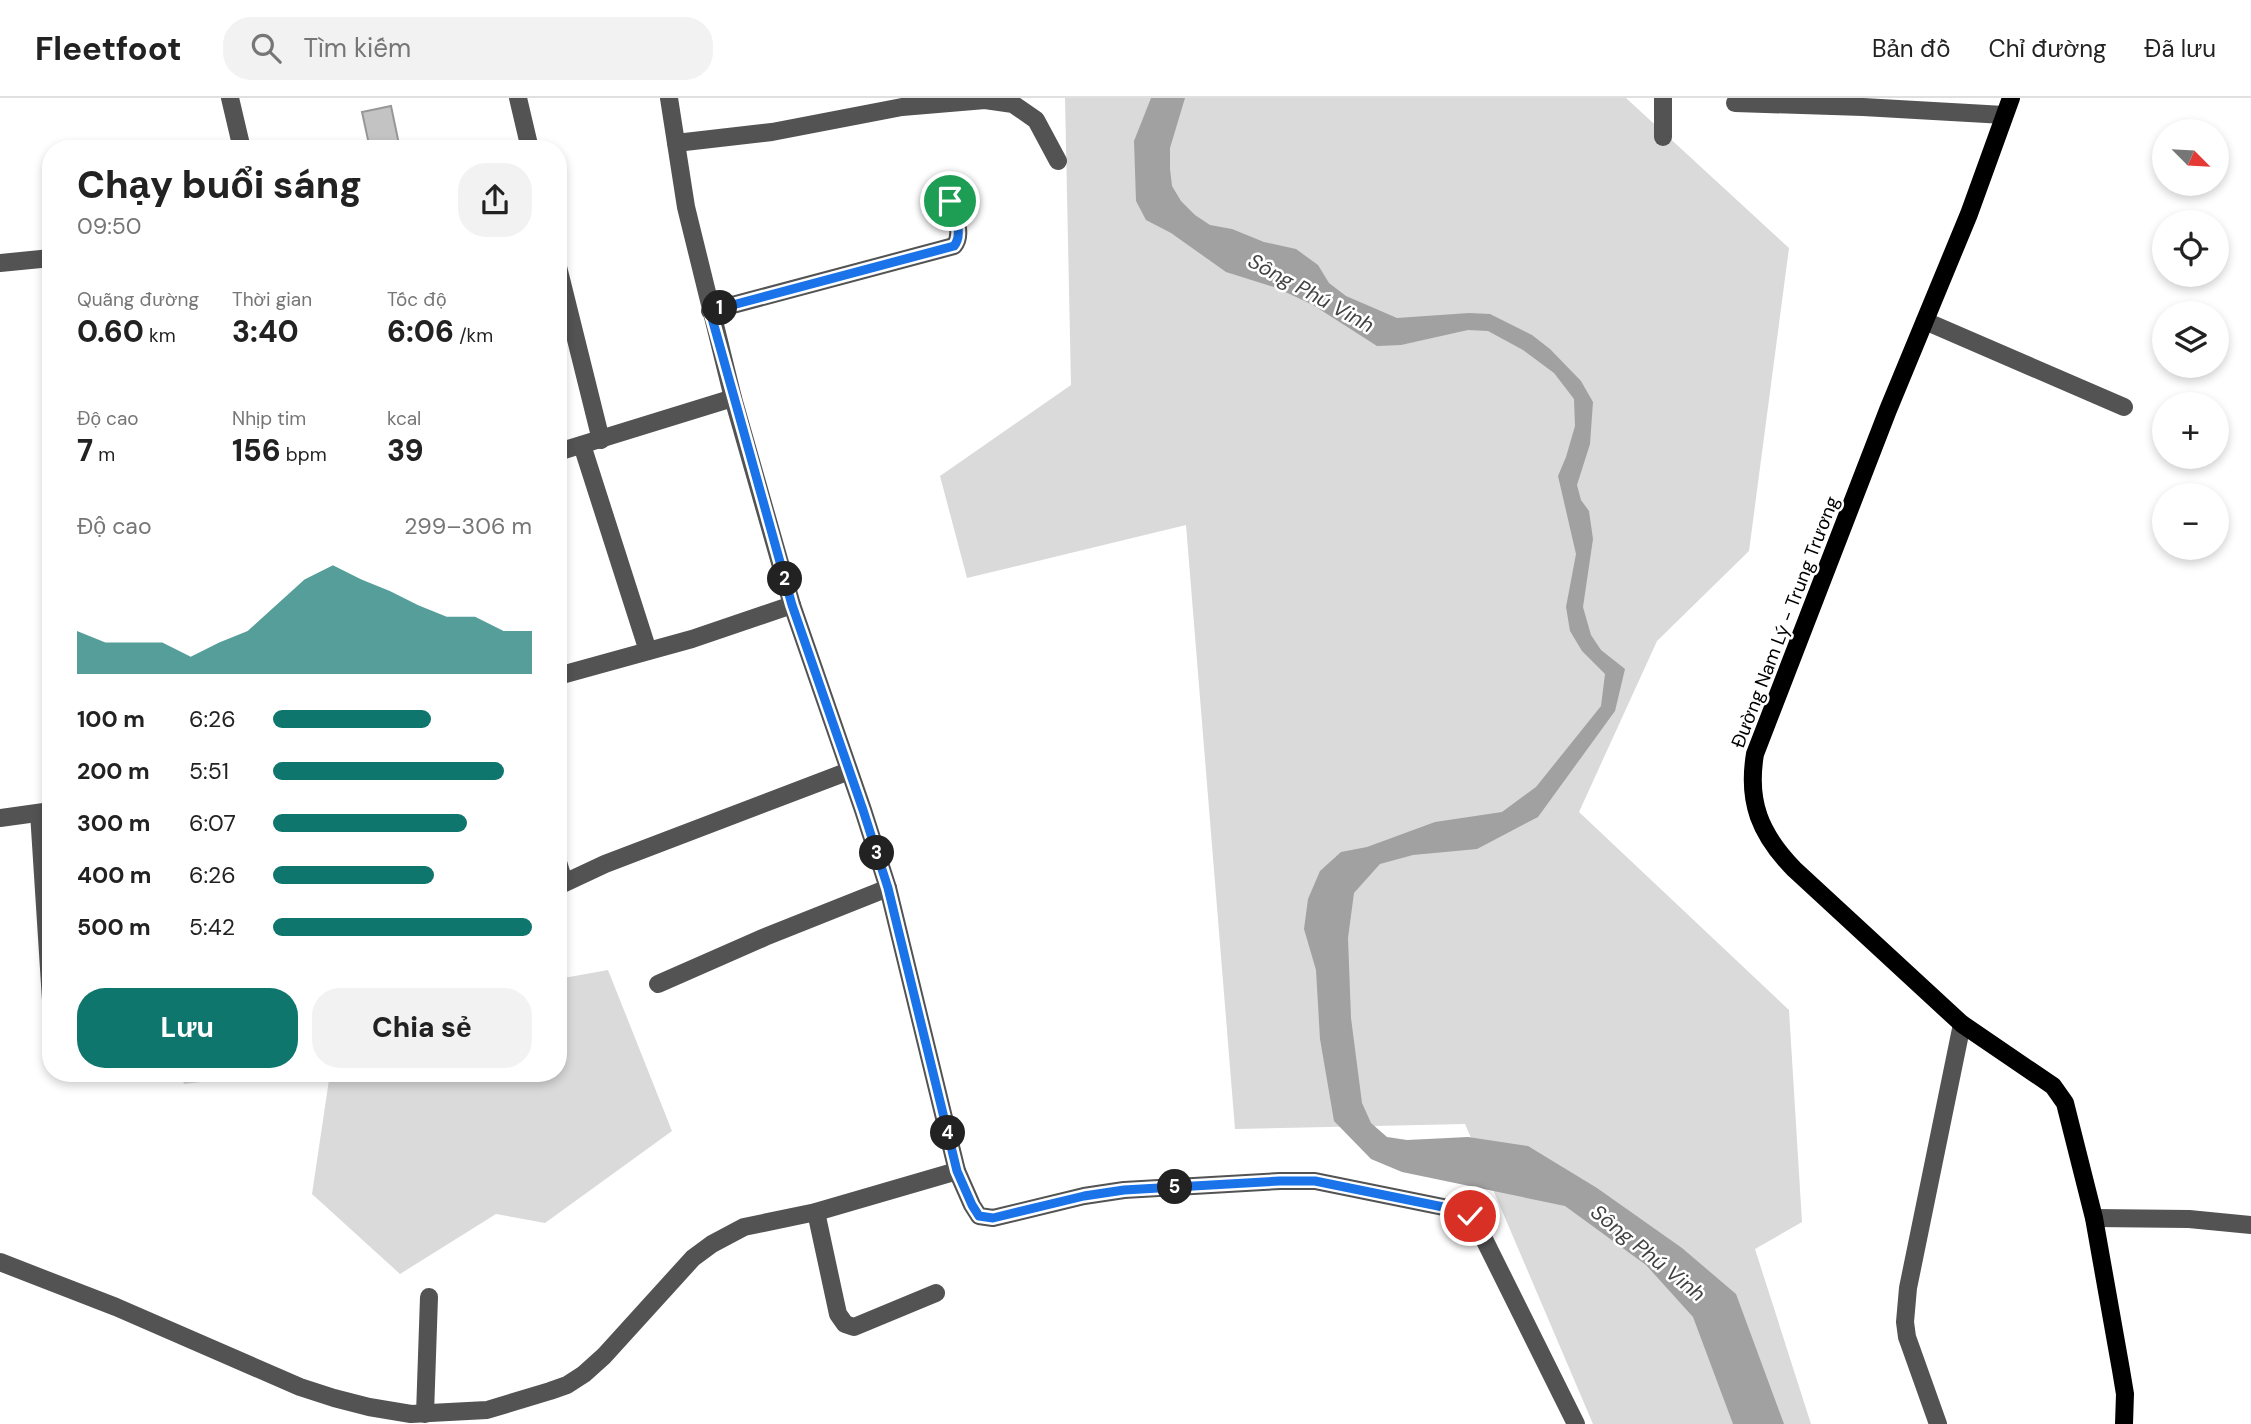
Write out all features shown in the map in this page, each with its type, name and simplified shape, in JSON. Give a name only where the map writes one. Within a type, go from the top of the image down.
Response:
[{"type":"main road","name":"Đường Nam Lý - Trung Trương","points":[[2011,98],[1969,214],[1888,410],[1755,754],[1752,785],[1763,829],[1782,857],[1962,1024],[2053,1086],[2065,1103],[2094,1218],[2122,1370],[2124,1424]]},
{"type":"street","points":[[230,98],[241,140]]},
{"type":"street","points":[[519,98],[528,140]]},
{"type":"street","points":[[669,98],[686,207],[733,398],[792,605],[888,888],[957,1171],[979,1216],[993,1218],[1084,1196],[1124,1190],[1280,1181],[1315,1181],[1463,1211],[1479,1229],[1576,1424]]},
{"type":"street","points":[[1663,98],[1663,137]]},
{"type":"street","points":[[676,144],[772,132],[902,107],[985,100],[1013,104],[1036,120],[1058,160]]},
{"type":"street","points":[[1735,103],[1864,102],[2004,115]]},
{"type":"street","points":[[710,311],[954,246],[959,234],[950,201]]},
{"type":"street","points":[[0,263],[42,259]]},
{"type":"street","points":[[567,303],[601,440]]},
{"type":"street","points":[[1925,321],[2124,407]]},
{"type":"street","points":[[567,449],[733,398]]},
{"type":"street","points":[[582,445],[648,651]]},
{"type":"street","points":[[567,674],[704,636],[792,605]]},
{"type":"street","points":[[567,882],[849,771]]},
{"type":"street","points":[[0,818],[42,812]]},
{"type":"street","points":[[658,984],[765,937],[888,888]]},
{"type":"street","points":[[1938,1424],[1912,1352],[1905,1322],[1908,1288],[1962,1024]]},
{"type":"street","points":[[0,1262],[116,1307],[300,1387],[369,1407],[411,1414],[487,1410],[567,1385],[604,1356],[693,1258],[744,1227],[816,1212],[957,1171]]},
{"type":"street","points":[[816,1212],[838,1314],[845,1324],[854,1327],[936,1293]]},
{"type":"street","points":[[2094,1218],[2189,1219],[2251,1225]]},
{"type":"street","points":[[425,1414],[429,1297]]},
{"type":"shaded area","points":[[1065,98],[1626,98],[1789,248],[1749,551],[1657,641],[1579,812],[1789,1010],[1802,1222],[1755,1249],[1811,1424],[1593,1424],[1465,1124],[1235,1129],[1186,525],[967,578],[940,476],[1071,385]]},
{"type":"shaded area","points":[[608,970],[672,1131],[545,1223],[496,1214],[400,1274],[312,1194],[329,1082],[567,1082],[567,977]]},
{"type":"water","name":"Sông Phú Vinh","points":[[1151,98],[1185,98],[1170,148],[1170,169],[1172,186],[1181,201],[1195,215],[1210,225],[1296,249],[1318,265],[1329,283],[1346,296],[1397,318],[1490,314],[1532,335],[1550,349],[1581,381],[1593,402],[1590,444],[1577,485],[1581,500],[1589,511],[1593,539],[1583,607],[1591,635],[1601,650],[1625,669],[1615,711],[1538,817],[1477,849],[1413,855],[1380,864],[1354,893],[1348,938],[1351,1018],[1362,1103],[1371,1123],[1387,1137],[1407,1140],[1468,1137],[1528,1146],[1597,1188],[1682,1248],[1736,1294],[1784,1424],[1733,1424],[1693,1317],[1646,1265],[1565,1206],[1402,1172],[1371,1159],[1334,1121],[1320,1039],[1316,970],[1304,929],[1308,899],[1320,871],[1341,852],[1367,847],[1435,822],[1502,812],[1536,787],[1601,706],[1605,674],[1582,651],[1570,631],[1566,607],[1576,554],[1558,476],[1575,426],[1574,399],[1554,373],[1523,350],[1488,331],[1468,330],[1401,345],[1377,346],[1313,305],[1277,288],[1226,272],[1171,233],[1146,220],[1136,201],[1134,141]]},
{"type":"building","points":[[391,106],[398,140],[368,140],[362,112]]},
{"type":"route","points":[[950,201],[959,234],[954,246],[710,311],[792,605],[888,888],[957,1171],[972,1205],[979,1216],[993,1218],[1084,1196],[1124,1190],[1315,1181],[1463,1211],[1470,1216]]}]
